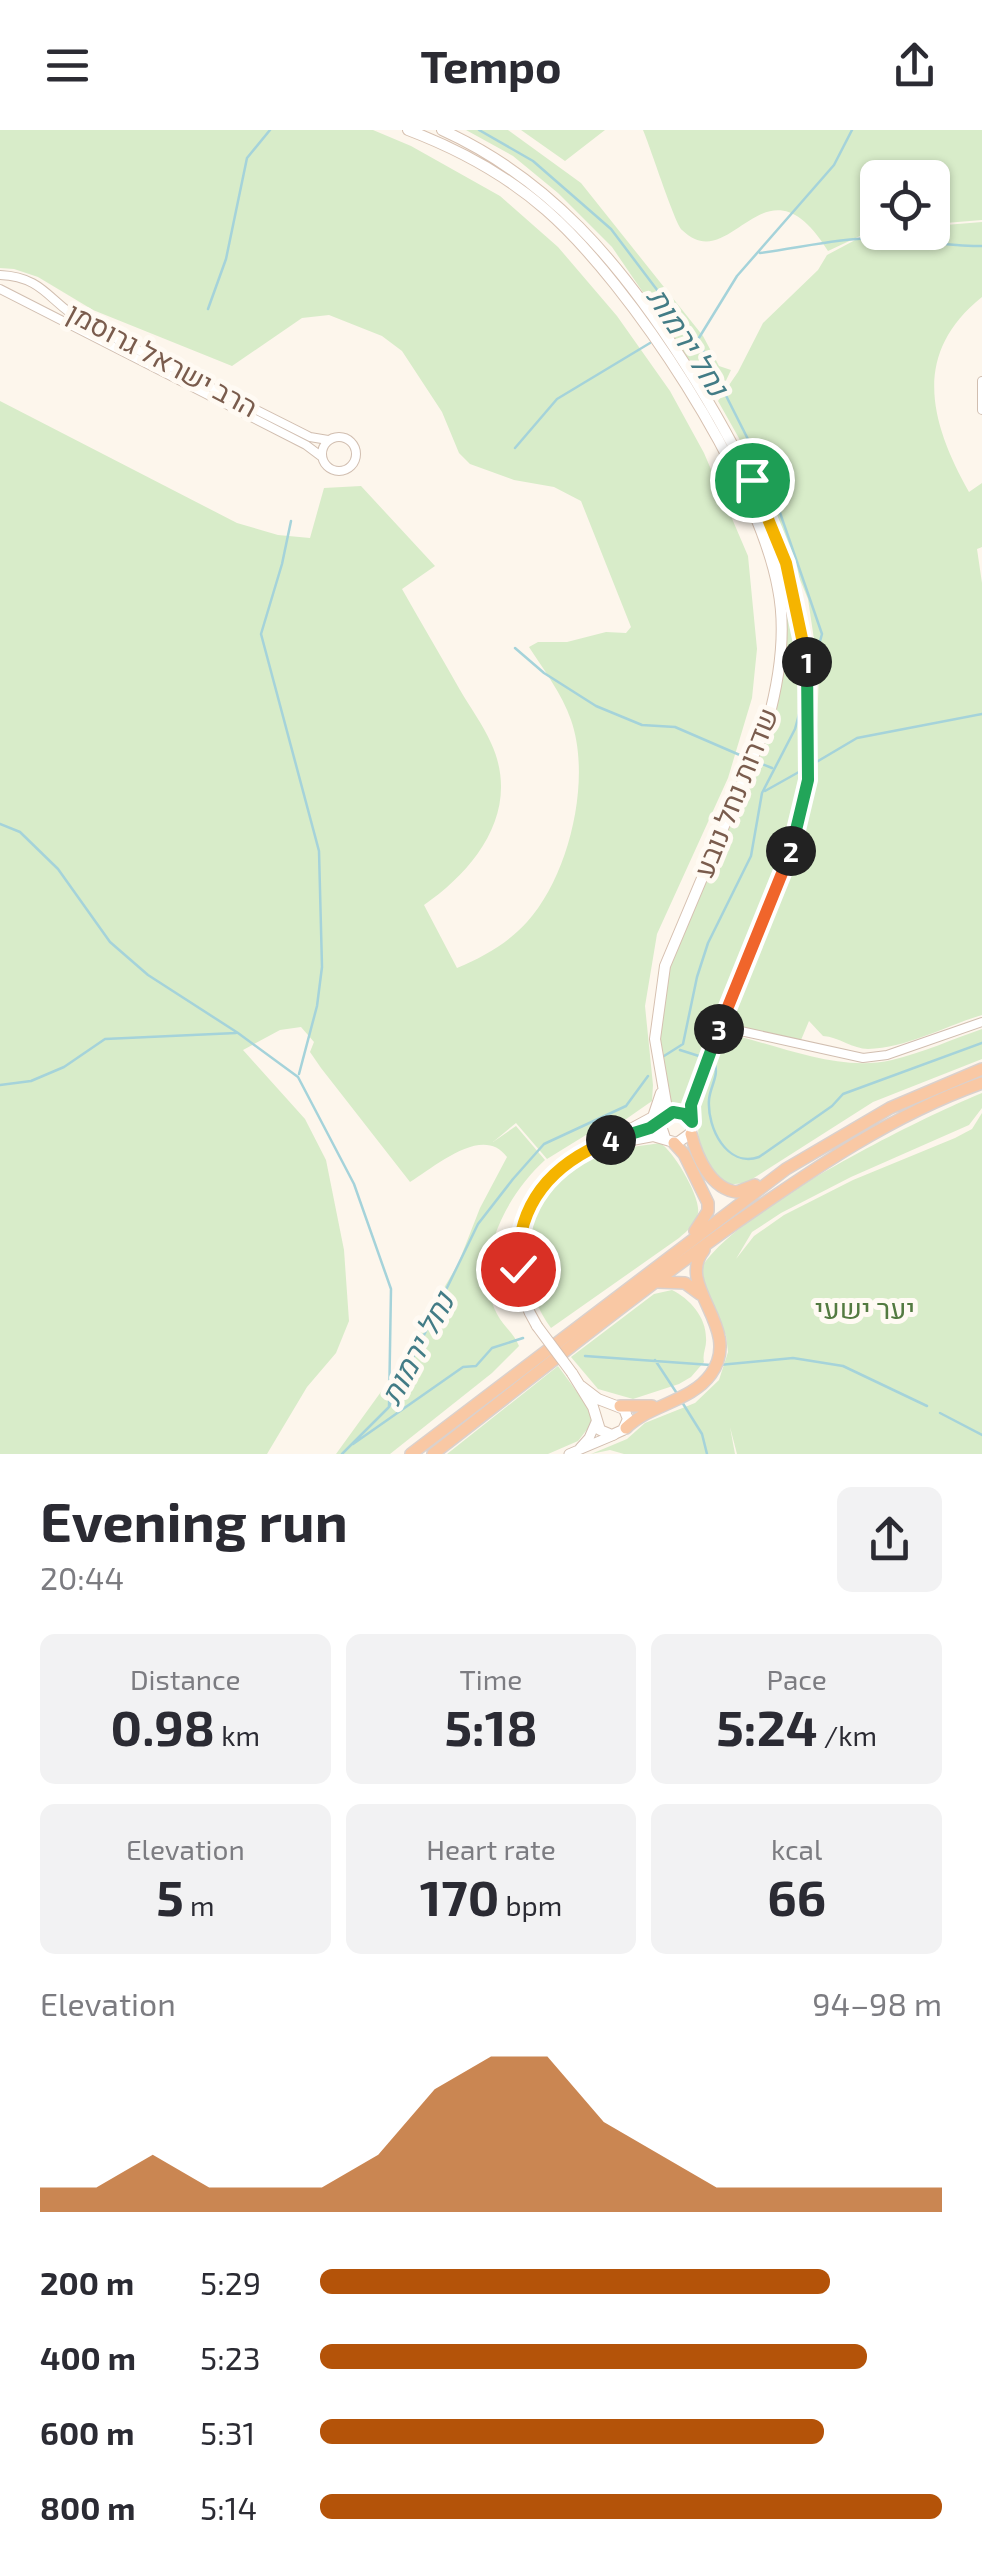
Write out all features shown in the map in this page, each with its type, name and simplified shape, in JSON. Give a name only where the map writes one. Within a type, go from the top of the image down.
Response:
[{"type":"highway","points":[[691,1128],[709,1174],[728,1191],[746,1189],[890,1108],[982,1068]]},
{"type":"highway","points":[[433,1454],[654,1282],[845,1148],[982,1082]]},
{"type":"highway","points":[[670,1141],[706,1195],[708,1211],[696,1230],[672,1252]]},
{"type":"highway","points":[[411,1454],[786,1168]]},
{"type":"highway","points":[[620,1431],[698,1387],[717,1364],[719,1332],[703,1298],[696,1263],[716,1237]]},
{"type":"highway","points":[[654,1282],[685,1283],[703,1298]]},
{"type":"highway","points":[[616,1405],[661,1405]]},
{"type":"main road","name":"שדרות נחל נובע","points":[[408,130],[480,163],[524,192],[568,231],[606,274],[664,354],[712,431],[754,512],[774,566],[782,627],[772,703],[760,742],[664,966],[655,1031],[666,1103],[664,1118]]},
{"type":"main road","name":"שדרות נחל נובע","points":[[442,130],[496,158],[534,184],[577,222],[616,266],[717,416],[761,498],[786,563],[808,670],[808,780],[795,839],[691,1105],[691,1128]]},
{"type":"main road","points":[[612,1140],[653,1117],[660,1104],[661,1082]]},
{"type":"main road","points":[[582,1386],[602,1432],[620,1431],[628,1416],[582,1386],[537,1326],[519,1282],[522,1228],[548,1180],[568,1161],[595,1146],[650,1128],[680,1112],[691,1128],[684,1141],[644,1137],[595,1146]]},
{"type":"main road","points":[[664,1118],[661,1130],[670,1141]]},
{"type":"main road","points":[[596,1419],[602,1406],[616,1405]]},
{"type":"street","name":"הרב ישראל גרוסמן","points":[[0,275],[40,284],[78,319],[310,437],[328,440]]},
{"type":"street","name":"הרב ישראל גרוסמן","points":[[0,289],[306,445],[322,457]]},
{"type":"street","points":[[982,381],[982,410]]},
{"type":"street","points":[[339,437],[350,441],[355,450],[354,461],[347,469],[336,471],[326,466],[322,450],[328,440],[339,437]]},
{"type":"street","points":[[726,1011],[736,1030]]},
{"type":"street","points":[[715,1040],[726,1031],[736,1030],[863,1058],[887,1055],[982,1022]]},
{"type":"street","points":[[571,1453],[589,1438],[596,1419]]},
{"type":"street","points":[[571,1453],[620,1431]]},
{"type":"green space","points":[[0,130],[373,130],[411,146],[500,196],[558,247],[617,316],[670,391],[704,453],[748,556],[757,649],[752,698],[728,778],[657,934],[645,1006],[652,1101],[619,1124],[594,1130],[547,1159],[516,1123],[493,1142],[516,1126],[545,1160],[506,1210],[490,1252],[490,1294],[497,1314],[519,1346],[492,1373],[390,1454],[336,1454],[391,1378],[458,1264],[480,1208],[507,1157],[497,1148],[473,1146],[410,1182],[321,1068],[310,1052],[314,1042],[301,1027],[280,1030],[243,1050],[305,1119],[326,1160],[344,1250],[349,1321],[336,1353],[307,1387],[267,1454],[0,1454],[0,401],[237,523],[278,535],[310,538],[324,488],[361,486],[435,566],[402,589],[488,736],[499,768],[501,792],[489,836],[476,856],[424,905],[457,968],[494,949],[527,922],[555,879],[573,826],[579,770],[577,744],[563,701],[529,647],[538,642],[567,642],[606,632],[626,633],[631,627],[581,501],[554,487],[514,480],[470,464],[459,453],[442,412],[402,351],[382,336],[329,315],[302,318],[232,366],[93,310],[38,277],[0,268]]},
{"type":"green space","points":[[466,130],[508,130],[581,183],[703,336],[719,366],[731,370],[722,389],[711,392],[612,247],[558,193],[513,156]]},
{"type":"green space","points":[[521,130],[605,130],[565,161]]},
{"type":"green space","points":[[643,130],[982,130],[982,220],[950,223],[950,160],[860,160],[860,236],[828,251],[805,223],[785,211],[767,212],[717,239],[700,241],[682,230]]},
{"type":"green space","points":[[982,222],[982,297],[959,319],[945,342],[936,365],[934,390],[937,415],[955,466],[969,492],[982,483],[982,547],[977,549],[982,583],[982,1015],[911,1041],[868,1049],[823,1036],[809,1021],[801,1040],[737,1026],[732,1014],[794,860],[815,778],[819,673],[808,599],[749,456],[718,401],[763,323],[818,270],[827,255],[860,237],[860,250],[950,250],[950,225]]},
{"type":"green space","points":[[788,586],[806,716],[806,760],[798,809],[784,857],[688,1107],[668,1104],[657,1037],[667,966],[769,728],[782,588]]},
{"type":"green space","points":[[982,1029],[982,1059],[873,1102],[746,1183],[723,1185],[703,1156],[698,1124],[705,1089],[718,1056],[737,1036],[834,1061],[873,1063],[915,1054]]},
{"type":"green space","name":"יער ישעי","points":[[982,1093],[982,1108],[969,1125],[781,1213],[752,1232],[736,1259],[754,1236],[784,1215],[853,1180],[955,1138],[972,1129],[982,1113],[982,1454],[737,1454],[730,1427],[735,1454],[624,1454],[610,1450],[591,1454],[627,1439],[645,1423],[695,1403],[719,1380],[728,1352],[726,1336],[699,1272],[717,1249],[746,1223],[827,1170]]},
{"type":"green space","points":[[660,1143],[691,1186],[698,1206],[695,1221],[679,1238],[551,1328],[530,1283],[527,1260],[535,1214],[563,1176],[585,1161],[621,1149]]},
{"type":"green space","points":[[672,1290],[700,1316],[706,1341],[704,1362],[679,1384],[633,1399],[598,1389],[571,1357],[654,1294]]},
{"type":"green space","points":[[558,1366],[591,1411],[592,1423],[578,1441],[548,1454],[447,1454]]},
{"type":"waterway","points":[[208,309],[226,259],[247,158],[270,130]]},
{"type":"waterway","name":"נחל ירמות","points":[[479,130],[533,161],[611,229],[704,352],[769,481],[822,634],[812,670]]},
{"type":"waterway","points":[[697,341],[737,276],[834,165],[852,130]]},
{"type":"waterway","points":[[760,253],[864,238],[982,246]]},
{"type":"waterway","points":[[515,448],[557,399],[650,343]]},
{"type":"waterway","points":[[291,521],[261,634],[319,851],[322,967],[317,1006],[299,1074]]},
{"type":"waterway","points":[[515,648],[544,673],[596,706],[642,725],[675,727],[749,759]]},
{"type":"waterway","name":"נחל ירמות","points":[[664,1056],[683,1044],[708,943],[751,856],[762,793],[795,729],[804,696]]},
{"type":"waterway","points":[[813,764],[857,738],[982,714]]},
{"type":"waterway","points":[[757,762],[772,768]]},
{"type":"waterway","points":[[765,791],[806,768]]},
{"type":"waterway","points":[[0,824],[20,832],[58,869],[110,942],[148,975],[298,1077],[354,1184],[391,1289],[389,1407]]},
{"type":"waterway","points":[[0,1085],[31,1081],[64,1067],[105,1039],[236,1033]]},
{"type":"waterway","points":[[714,1062],[709,1100],[711,1122],[721,1143],[737,1157],[748,1159],[759,1157],[843,1094],[982,1043]]},
{"type":"waterway","points":[[680,1050],[702,1057]]},
{"type":"waterway","name":"נחל ירמות","points":[[342,1454],[389,1407],[478,1224],[513,1179],[544,1144],[626,1106],[648,1076]]},
{"type":"waterway","points":[[353,1444],[463,1367],[476,1366],[492,1348],[523,1338]]},
{"type":"waterway","points":[[585,1356],[711,1365]]},
{"type":"waterway","points":[[719,1365],[793,1358],[843,1366],[927,1406]]},
{"type":"waterway","points":[[655,1360],[678,1395]]},
{"type":"waterway","points":[[682,1402],[702,1434],[707,1454]]},
{"type":"waterway","points":[[940,1413],[982,1435]]},
{"type":"route","points":[[518,1269],[519,1242],[526,1217],[560,1167],[586,1150],[654,1126],[671,1112],[682,1112],[692,1122],[690,1109],[701,1077],[795,839],[808,780],[808,670],[786,563],[752,480]]}]
